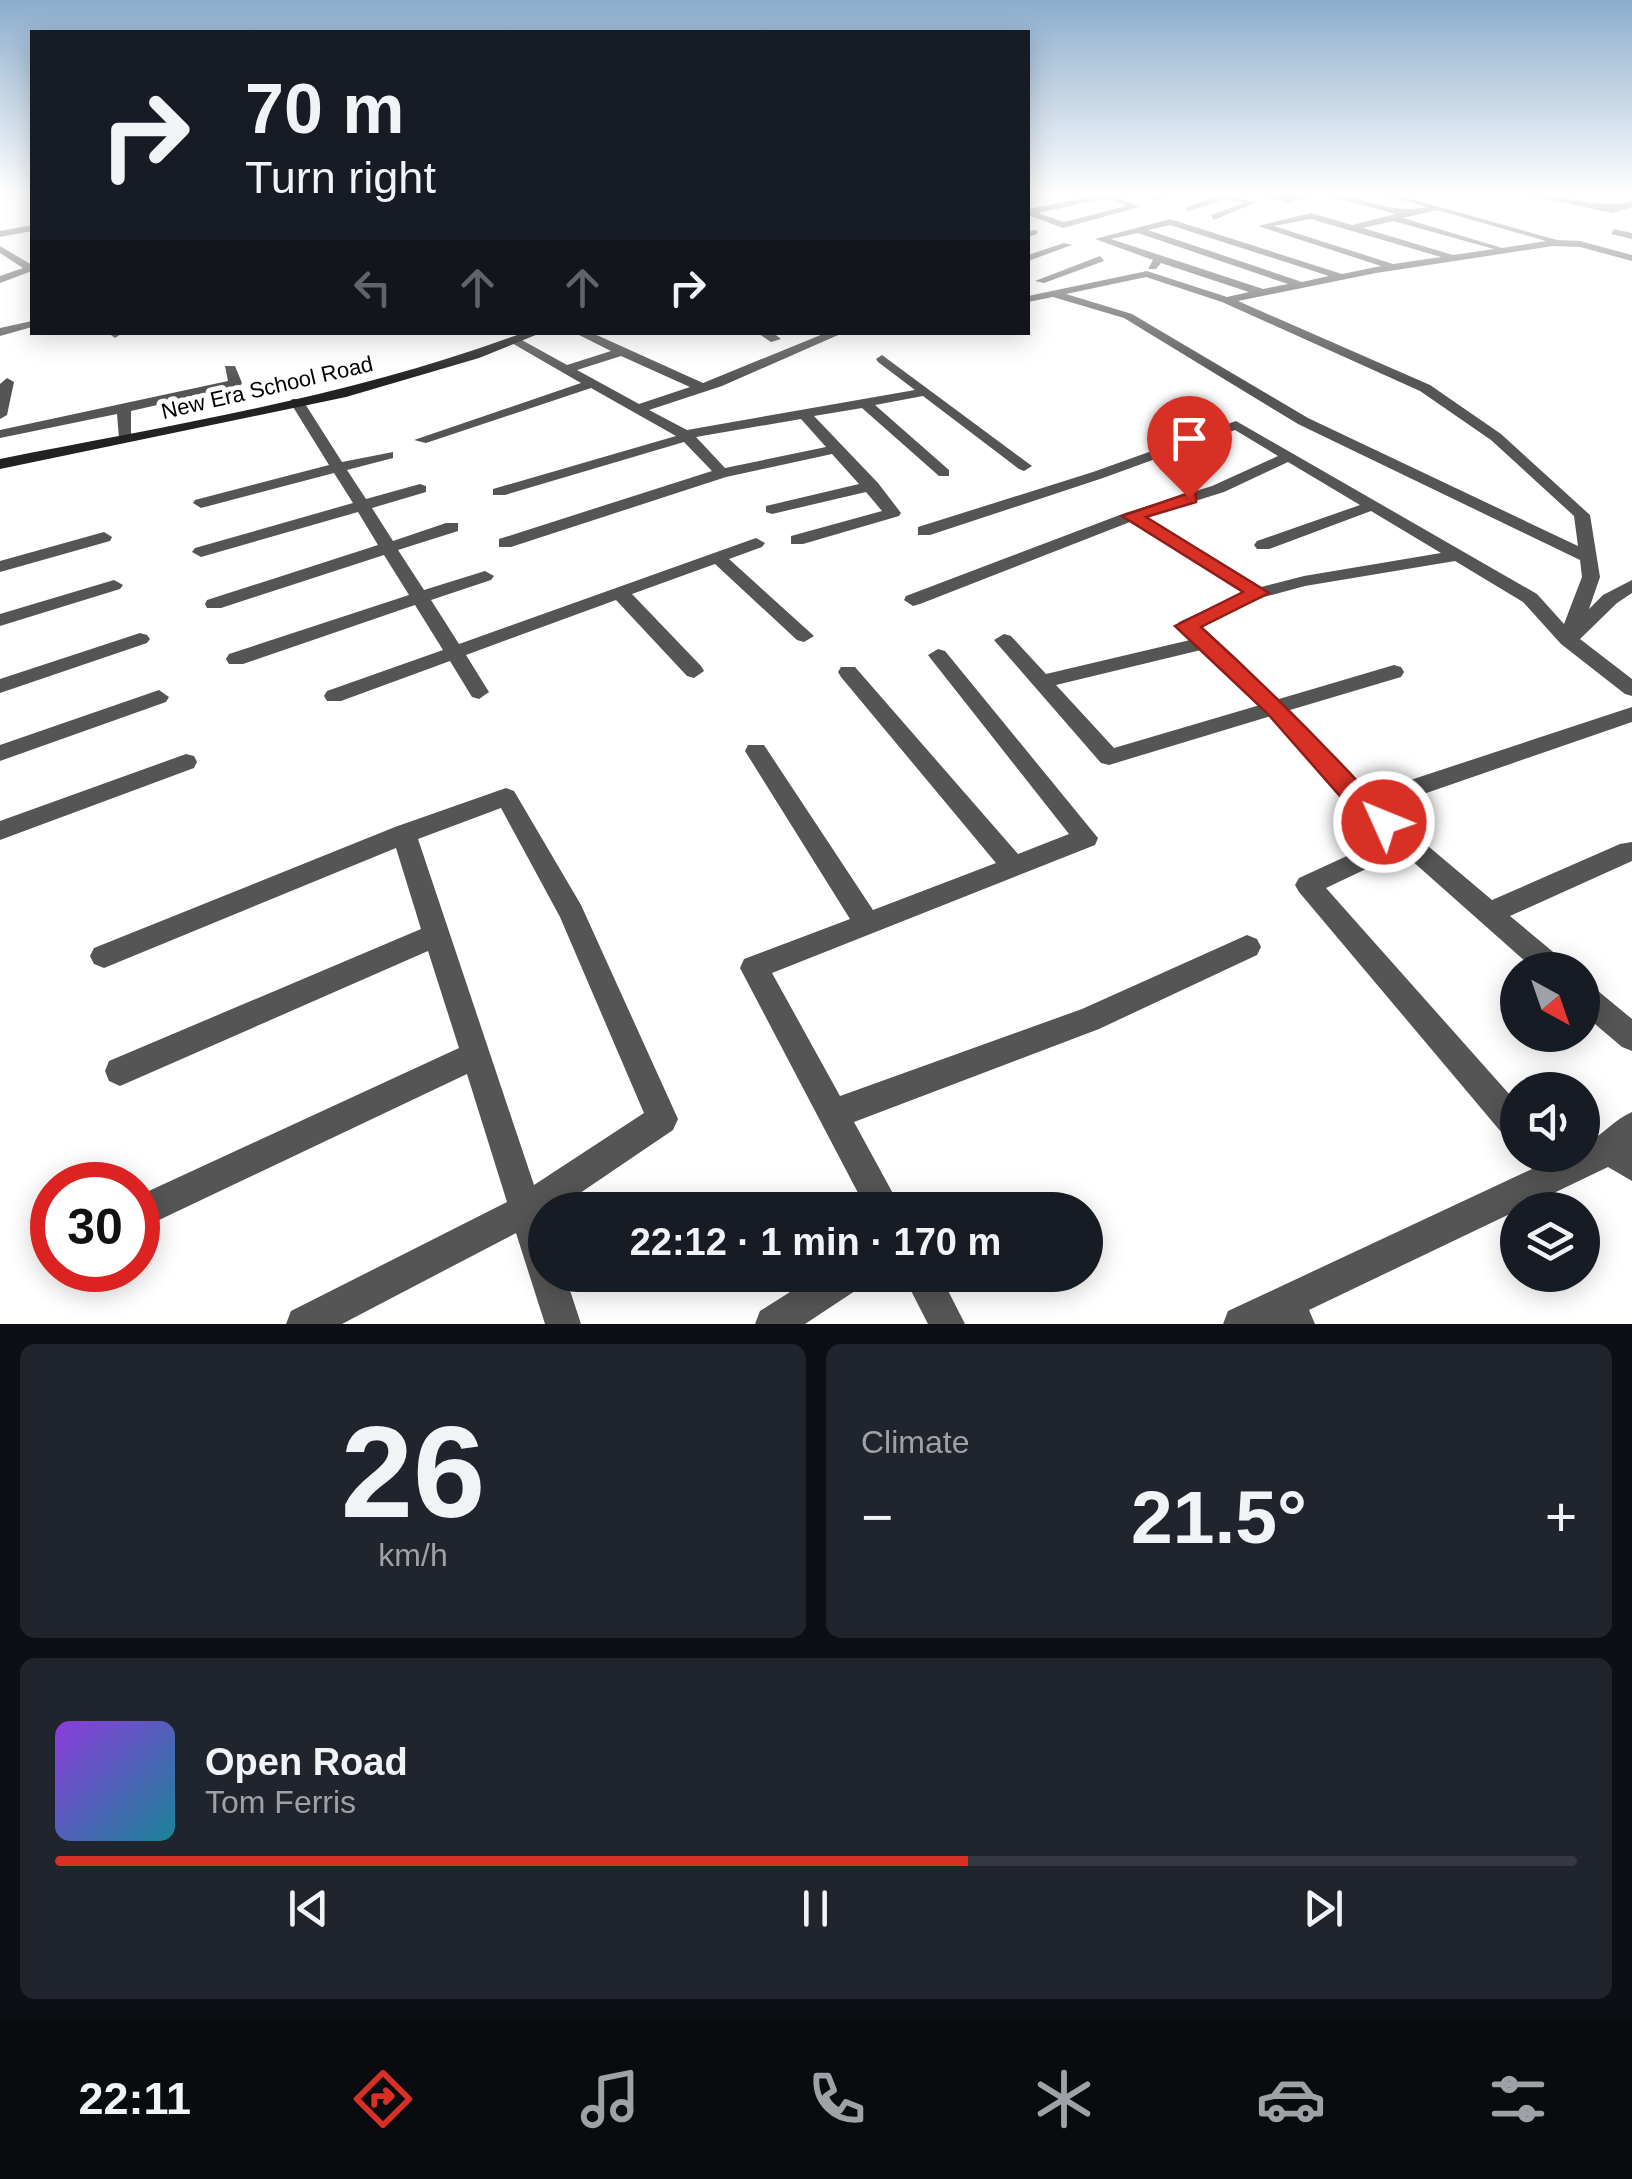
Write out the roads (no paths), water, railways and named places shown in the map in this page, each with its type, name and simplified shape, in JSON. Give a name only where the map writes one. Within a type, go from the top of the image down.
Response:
[{"type":"street","points":[[1152,257],[1262,292]]},
{"type":"street","points":[[1218,257],[1300,285]]},
{"type":"street","points":[[1234,262],[1254,257]]},
{"type":"street","points":[[1279,257],[1340,277]]},
{"type":"street","points":[[1362,257],[1394,267]]},
{"type":"street","points":[[1450,257],[1454,258]]},
{"type":"street","points":[[1226,300],[1462,257]]},
{"type":"street","points":[[1030,298],[1100,259]]},
{"type":"street","points":[[1147,274],[1159,259]]},
{"type":"street","points":[[0,280],[30,268]]},
{"type":"street","points":[[1052,288],[1147,274],[1226,300],[1425,388],[1496,436],[1582,515],[1591,577],[1568,640]]},
{"type":"street","points":[[1030,277],[1128,316],[1303,421],[1589,558]]},
{"type":"street","points":[[0,332],[30,324]]},
{"type":"street","points":[[586,335],[702,388]]},
{"type":"street","points":[[768,335],[775,338]]},
{"type":"street","points":[[641,408],[702,388],[832,335]]},
{"type":"street","points":[[525,338],[567,369],[686,436],[722,474]]},
{"type":"street","name":"New Era School Road","points":[[0,464],[296,402],[483,355],[525,338]]},
{"type":"street","points":[[567,369],[624,350]]},
{"type":"street","points":[[882,359],[1024,466]]},
{"type":"street","points":[[0,434],[235,383],[230,368]]},
{"type":"street","points":[[0,415],[7,382]]},
{"type":"street","points":[[422,440],[594,383]]},
{"type":"street","points":[[499,492],[686,436],[926,392]]},
{"type":"street","points":[[296,402],[478,692]]},
{"type":"street","points":[[865,403],[944,473]]},
{"type":"street","points":[[124,409],[126,438]]},
{"type":"street","points":[[797,540],[893,513],[804,414]]},
{"type":"street","points":[[924,531],[1098,476],[1236,425],[1530,598],[1568,640],[1632,690]]},
{"type":"street","points":[[505,544],[722,474],[836,448]]},
{"type":"street","points":[[202,504],[388,455]]},
{"type":"street","points":[[913,600],[1131,516],[1218,489],[1289,456]]},
{"type":"street","points":[[772,509],[872,486]]},
{"type":"street","points":[[201,552],[420,489]]},
{"type":"street","points":[[1263,546],[1374,505]]},
{"type":"street","points":[[1131,516],[1258,593]]},
{"type":"street","points":[[214,604],[452,528]]},
{"type":"street","points":[[0,567],[104,538]]},
{"type":"street","points":[[334,696],[756,542]]},
{"type":"street","points":[[1460,555],[1304,581],[1258,593],[1186,626],[1276,707],[1364,805],[1533,952]]},
{"type":"street","points":[[716,556],[804,636]]},
{"type":"street","points":[[236,659],[485,576]]},
{"type":"street","points":[[0,620],[114,585]]},
{"type":"street","points":[[1568,640],[1610,599],[1630,588]]},
{"type":"street","points":[[619,592],[694,671]]},
{"type":"street","points":[[0,686],[140,639]]},
{"type":"street","points":[[1004,640],[1109,757],[1394,672]]},
{"type":"street","points":[[1042,682],[1205,643]]},
{"type":"street","points":[[875,1192],[754,968],[1086,838],[938,656]]},
{"type":"street","points":[[848,672],[1013,866]]},
{"type":"street","points":[[0,753],[159,697]]},
{"type":"street","points":[[1364,805],[1632,714]]},
{"type":"street","points":[[756,751],[868,924]]},
{"type":"street","points":[[0,832],[186,762]]},
{"type":"street","points":[[104,956],[506,796],[572,913],[662,1119],[526,1210],[304,1324]]},
{"type":"street","points":[[404,834],[528,1216]]},
{"type":"street","points":[[1405,840],[1308,885],[1500,1107]]},
{"type":"street","points":[[1488,914],[1629,851]]},
{"type":"street","points":[[120,1071],[436,935]]},
{"type":"street","points":[[833,1114],[1089,1020],[1247,947]]},
{"type":"street","points":[[1600,1010],[1632,1037]]},
{"type":"street","points":[[160,1202],[476,1055]]},
{"type":"street","points":[[1600,1154],[1625,1148]]},
{"type":"street","points":[[1241,1324],[1289,1315],[1537,1172]]},
{"type":"street","points":[[553,1292],[563,1324]]},
{"type":"street","points":[[772,1324],[822,1292]]},
{"type":"street","points":[[929,1292],[947,1324]]}]
